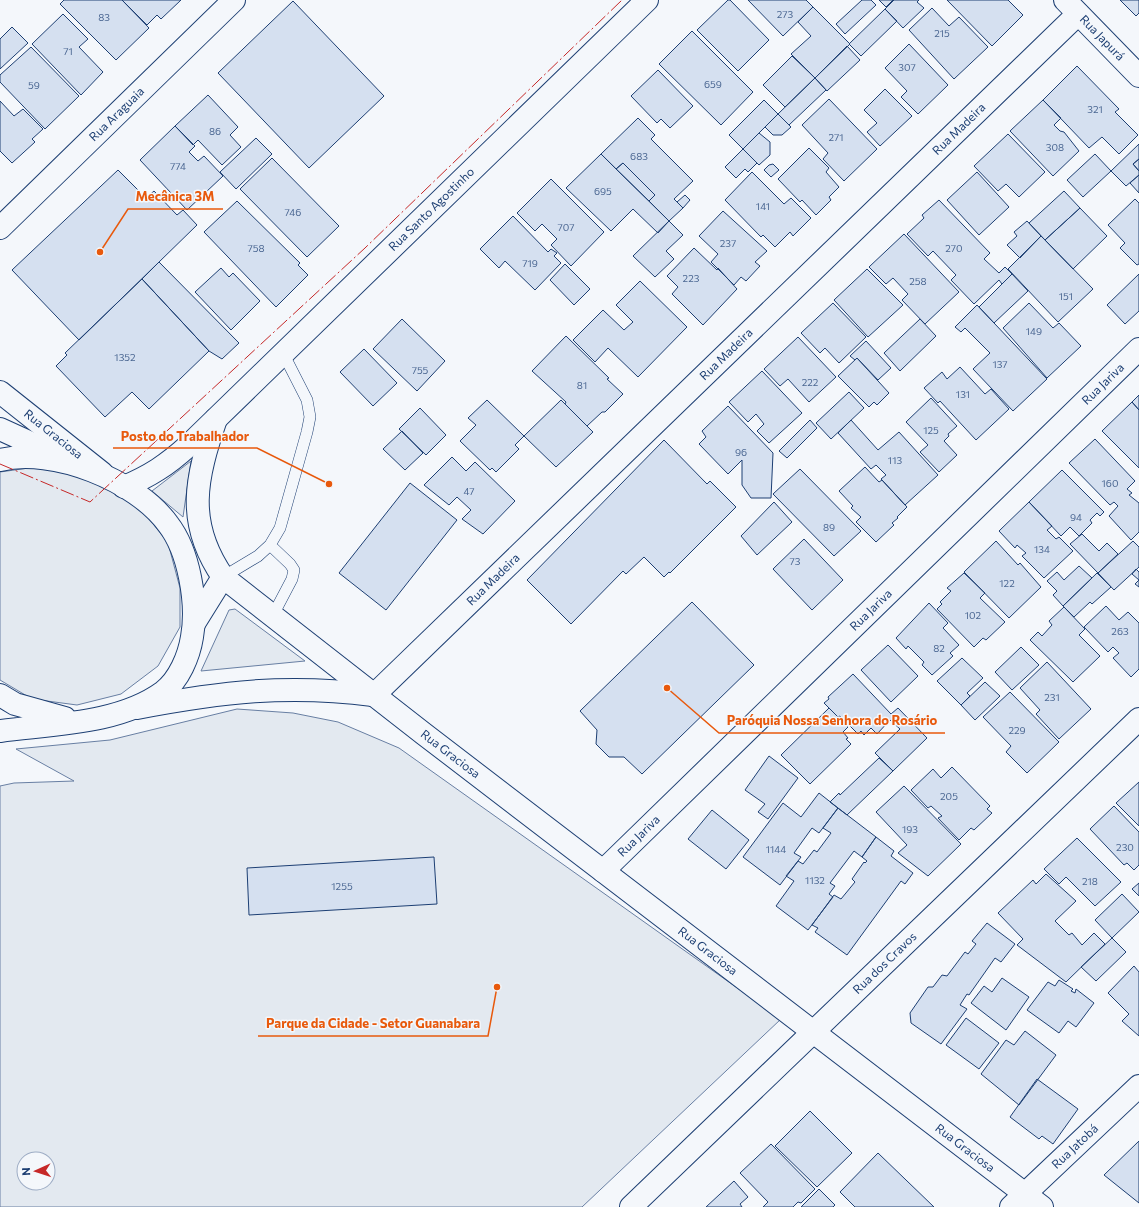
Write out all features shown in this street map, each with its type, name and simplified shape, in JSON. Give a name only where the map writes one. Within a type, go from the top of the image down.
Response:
[{"type":"street","name":"Rua Araguaia","points":[[0,228],[234,0]]},
{"type":"street","name":"Rua Santo Agostinho","points":[[107,478],[150,476],[170,463],[647,0]]},
{"type":"street","name":"Rua Japurá","points":[[1072,7],[1139,76]]},
{"type":"street","name":"Rua Madeira","points":[[374,695],[1072,7]]},
{"type":"street","name":"Rua Jariva","points":[[603,871],[1139,349]]},
{"type":"street","name":"Rua Graciosa","points":[[0,392],[107,478]]},
{"type":"street","name":"Rua Santo Agostinho","points":[[205,546],[201,531],[198,496],[202,462],[216,419]]},
{"type":"street","points":[[0,429],[107,478],[150,504],[175,533],[184,558],[193,593],[195,622],[190,648],[181,670],[165,691],[136,708]]},
{"type":"street","points":[[0,460],[13,457],[49,459],[107,478]]},
{"type":"street","name":"Rua Graciosa","points":[[205,546],[213,563],[223,577],[272,617],[813,1032],[1018,1200],[1042,1207]]},
{"type":"street","points":[[195,622],[223,577]]},
{"type":"street","points":[[0,731],[111,716],[136,708],[191,698],[270,689],[339,691],[374,695]]},
{"type":"street","points":[[0,695],[15,704],[77,721]]},
{"type":"street","name":"Rua dos Cravos","points":[[631,1207],[1139,719]]},
{"type":"street","name":"Rua Jatobá","points":[[1018,1200],[1139,1086]]},
{"type":"lane","points":[[223,577],[258,556],[270,546],[280,528],[308,432],[310,417],[307,400],[283,353]]},
{"type":"lane","points":[[270,546],[290,564],[294,570],[292,579],[272,617]]},
{"type":"shaded area","points":[[191,461],[183,517],[152,491]]},
{"type":"shaded area","points":[[36,467],[80,472],[140,507],[168,543],[180,588],[180,627],[158,666],[121,694],[77,705],[32,699],[0,680],[0,472]]},
{"type":"shaded area","points":[[235,609],[305,661],[201,671],[229,610]]},
{"type":"shaded area","points":[[237,709],[293,713],[338,722],[399,748],[781,1019],[582,1207],[0,1207],[0,786],[14,783],[74,781],[16,749],[110,740]]},
{"type":"building","points":[[64,0],[122,0],[149,28],[116,60],[60,4]]},
{"type":"building","points":[[122,0],[181,0],[161,19],[157,15],[147,25]]},
{"type":"building","points":[[728,0],[730,0],[769,40],[738,71],[697,30]]},
{"type":"building","points":[[748,0],[806,0],[813,7],[783,36]]},
{"type":"building","points":[[862,0],[871,0],[876,5],[845,34],[836,24]]},
{"type":"building","points":[[879,0],[893,0],[886,7]]},
{"type":"building","points":[[894,0],[919,0],[917,2],[924,8],[903,28],[885,9]]},
{"type":"building","points":[[947,0],[1008,0],[1023,15],[992,46]]},
{"type":"building","points":[[1120,0],[1139,0],[1139,13],[1136,16]]},
{"type":"building","points":[[293,1],[384,96],[309,168],[218,73]]},
{"type":"building","points":[[813,7],[850,44],[815,78],[791,54],[811,36],[798,22]]},
{"type":"building","points":[[932,8],[949,26],[959,17],[988,47],[954,79],[909,30]]},
{"type":"building","points":[[885,9],[897,21],[861,56],[849,44]]},
{"type":"building","points":[[63,14],[88,39],[79,47],[103,72],[81,95],[32,44]]},
{"type":"building","points":[[12,27],[28,43],[0,69],[0,39]]},
{"type":"building","points":[[692,31],[753,92],[721,125],[659,64]]},
{"type":"building","points":[[909,44],[948,85],[918,114],[901,97],[907,91],[885,68]]},
{"type":"building","points":[[847,46],[860,60],[827,91],[815,78]]},
{"type":"building","points":[[31,47],[79,96],[45,129],[0,82],[0,75]]},
{"type":"building","points":[[792,56],[815,78],[785,107],[763,85]]},
{"type":"building","points":[[1077,66],[1119,109],[1115,112],[1138,135],[1119,154],[1102,137],[1089,148],[1043,100]]},
{"type":"building","points":[[658,70],[693,106],[670,128],[661,119],[657,123],[631,96]]},
{"type":"building","points":[[815,78],[826,90],[789,125],[778,114]]},
{"type":"building","points":[[885,89],[912,116],[880,146],[867,132],[877,123],[864,110]]},
{"type":"building","points":[[208,95],[238,127],[230,135],[241,147],[222,165],[198,140],[193,145],[175,126]]},
{"type":"building","points":[[829,99],[877,149],[844,181],[823,159],[828,153],[802,125]]},
{"type":"building","points":[[764,100],[778,114],[743,149],[729,135]]},
{"type":"building","points":[[1043,100],[1061,118],[1054,125],[1060,131],[1064,132],[1079,151],[1053,176],[1010,131]]},
{"type":"building","points":[[0,101],[14,116],[23,109],[43,129],[32,139],[35,142],[12,163],[0,151]]},
{"type":"building","points":[[778,114],[791,127],[782,135],[773,135],[765,127]]},
{"type":"building","points":[[638,118],[655,135],[651,139],[693,181],[674,199],[683,208],[669,221],[649,201],[655,195],[623,163],[616,169],[601,154]]},
{"type":"building","points":[[175,126],[195,146],[189,152],[198,161],[204,156],[223,176],[187,210],[140,160]]},
{"type":"building","points":[[759,133],[770,142],[770,155],[759,165],[743,149]]},
{"type":"building","points":[[1008,134],[1045,172],[1019,197],[1006,184],[998,191],[974,166]]},
{"type":"building","points":[[256,138],[272,154],[236,189],[220,172]]},
{"type":"building","points":[[1139,144],[1139,159],[1133,164],[1139,171],[1139,175],[1126,186],[1111,171]]},
{"type":"building","points":[[809,148],[829,168],[826,172],[839,187],[829,197],[831,200],[816,215],[802,200],[800,202],[778,179]]},
{"type":"building","points":[[743,149],[757,163],[748,172],[745,169],[736,178],[725,167]]},
{"type":"building","points":[[601,154],[669,221],[658,233],[633,209],[611,231],[566,188]]},
{"type":"building","points":[[1095,154],[1111,171],[1083,197],[1067,180]]},
{"type":"building","points":[[272,158],[339,226],[307,257],[240,189]]},
{"type":"building","points":[[1139,159],[1139,171],[1133,164]]},
{"type":"building","points":[[623,163],[655,195],[649,201],[616,169]]},
{"type":"building","points":[[773,164],[779,170],[771,177],[764,170],[769,165]]},
{"type":"building","points":[[118,170],[146,198],[154,191],[177,215],[183,210],[197,225],[79,340],[12,270]]},
{"type":"building","points":[[752,172],[784,204],[791,198],[811,218],[793,236],[790,232],[775,247],[763,235],[761,237],[725,200]]},
{"type":"building","points":[[977,172],[1009,207],[979,235],[947,200]]},
{"type":"building","points":[[1139,175],[1139,193],[1130,183]]},
{"type":"building","points":[[551,179],[604,232],[571,266],[551,245],[557,239],[542,224],[535,231],[517,213]]},
{"type":"building","points":[[1064,191],[1080,208],[1045,240],[1029,223]]},
{"type":"building","points":[[685,195],[690,200],[683,208],[677,202]]},
{"type":"building","points":[[1135,199],[1139,203],[1139,264],[1137,265],[1120,248],[1125,243],[1108,225]]},
{"type":"building","points":[[939,200],[990,253],[984,259],[999,273],[1005,267],[1012,274],[1002,284],[999,280],[974,304],[951,280],[956,275],[933,251],[928,256],[907,234],[924,218],[922,215]]},
{"type":"building","points":[[237,201],[300,263],[298,265],[308,275],[276,307],[204,232]]},
{"type":"building","points":[[1080,208],[1107,236],[1073,269],[1045,240]]},
{"type":"building","points":[[723,211],[767,251],[755,262],[760,266],[746,281],[741,277],[734,285],[711,262],[718,254],[699,236]]},
{"type":"building","points":[[513,216],[548,252],[551,249],[557,253],[554,256],[561,263],[535,290],[505,261],[499,268],[480,249]]},
{"type":"building","points":[[669,221],[683,235],[666,251],[674,259],[655,277],[633,256]]},
{"type":"building","points":[[1027,221],[1041,236],[1020,258],[1007,245],[1017,236],[1014,232]]},
{"type":"building","points":[[904,234],[959,292],[925,324],[902,300],[908,294],[893,278],[886,284],[869,267]]},
{"type":"building","points":[[1041,236],[1093,289],[1058,322],[1008,269]]},
{"type":"building","points":[[694,248],[717,270],[718,268],[737,289],[703,325],[672,294],[678,287],[667,276]]},
{"type":"building","points":[[159,262],[239,343],[222,359],[209,351],[142,279]]},
{"type":"building","points":[[565,264],[590,289],[574,305],[550,280]]},
{"type":"building","points":[[221,268],[229,277],[233,273],[260,301],[231,330],[195,292]]},
{"type":"building","points":[[867,269],[903,305],[868,337],[834,300]]},
{"type":"building","points":[[1012,274],[1028,291],[994,323],[979,307]]},
{"type":"building","points":[[1139,274],[1139,311],[1125,324],[1107,305]]},
{"type":"building","points":[[142,279],[209,351],[149,409],[132,392],[105,417],[56,366],[67,355],[65,353]]},
{"type":"building","points":[[640,281],[687,327],[638,377],[608,348],[595,362],[573,340],[603,310],[624,330],[633,322],[616,305]]},
{"type":"building","points":[[833,303],[866,337],[839,363],[825,348],[820,353],[801,333]]},
{"type":"building","points":[[1029,303],[1053,328],[1059,323],[1081,346],[1047,378],[1003,328]]},
{"type":"building","points":[[977,305],[1047,379],[1013,411],[973,369],[990,353],[965,328],[961,332],[955,327]]},
{"type":"building","points":[[402,319],[445,361],[417,391],[373,349]]},
{"type":"building","points":[[920,319],[936,336],[900,371],[884,353]]},
{"type":"building","points":[[566,336],[609,378],[607,379],[623,394],[605,412],[602,412],[587,426],[565,404],[566,402],[532,371]]},
{"type":"building","points":[[798,337],[836,377],[809,402],[788,379],[780,386],[764,369]]},
{"type":"building","points":[[866,341],[891,368],[878,380],[857,358],[855,360],[850,356]]},
{"type":"building","points":[[364,349],[397,383],[373,406],[340,372]]},
{"type":"building","points":[[857,358],[889,393],[877,405],[874,402],[869,407],[838,376]]},
{"type":"building","points":[[960,367],[985,394],[991,389],[1009,409],[976,440],[940,401],[938,403],[924,388],[942,372],[947,379]]},
{"type":"building","points":[[762,371],[802,413],[769,443],[757,431],[764,424],[756,414],[748,422],[729,402]]},
{"type":"building","points":[[849,392],[864,408],[831,439],[816,423]]},
{"type":"building","points":[[1139,395],[1139,410],[1132,402]]},
{"type":"building","points":[[931,398],[957,426],[948,434],[949,436],[944,441],[957,455],[939,472],[920,452],[928,445],[906,422]]},
{"type":"building","points":[[487,400],[524,436],[515,445],[519,449],[496,472],[492,468],[490,470],[460,441],[476,425],[468,418]]},
{"type":"building","points":[[561,400],[593,432],[556,467],[524,436]]},
{"type":"building","points":[[1132,402],[1139,410],[1139,468],[1102,431]]},
{"type":"building","points":[[728,406],[773,453],[771,498],[751,498],[742,485],[742,460],[728,474],[699,444],[706,437],[702,431]]},
{"type":"building","points":[[420,408],[446,435],[426,455],[399,429]]},
{"type":"building","points":[[810,420],[817,428],[787,458],[779,451]]},
{"type":"building","points":[[851,420],[878,450],[899,432],[938,475],[905,505],[881,479],[886,475],[876,465],[871,469],[838,433]]},
{"type":"building","points":[[402,431],[423,453],[405,470],[383,449]]},
{"type":"building","points":[[1095,439],[1135,481],[1127,489],[1132,493],[1129,495],[1139,503],[1139,532],[1131,540],[1109,516],[1118,506],[1114,502],[1110,505],[1069,463]]},
{"type":"building","points":[[664,440],[707,484],[710,481],[736,507],[670,573],[669,572],[664,577],[644,557],[626,574],[623,571],[571,624],[527,580]]},
{"type":"building","points":[[452,457],[466,471],[475,462],[515,501],[483,534],[462,519],[471,510],[457,497],[449,505],[424,485]]},
{"type":"building","points":[[865,467],[879,482],[882,480],[907,507],[892,523],[894,525],[876,542],[856,522],[861,517],[851,508],[853,506],[839,491]]},
{"type":"building","points":[[800,469],[861,531],[834,556],[773,494]]},
{"type":"building","points":[[1062,470],[1104,512],[1100,516],[1097,513],[1090,520],[1092,523],[1079,536],[1070,527],[1061,536],[1029,502]]},
{"type":"building","points":[[410,483],[457,520],[386,610],[339,573]]},
{"type":"building","points":[[774,502],[792,522],[757,555],[741,536]]},
{"type":"building","points":[[1029,502],[1052,526],[1047,530],[1056,539],[1059,537],[1073,551],[1044,578],[1022,556],[1026,553],[1017,545],[1015,548],[999,531]]},
{"type":"building","points":[[1082,534],[1099,551],[1107,543],[1118,554],[1098,573],[1070,544]]},
{"type":"building","points":[[804,539],[843,580],[812,610],[773,569]]},
{"type":"building","points":[[996,541],[1018,565],[1020,563],[1041,587],[1009,618],[964,572]]},
{"type":"building","points":[[1133,541],[1139,547],[1139,567],[1114,590],[1098,573]]},
{"type":"building","points":[[1079,566],[1092,578],[1063,606],[1053,595],[1057,591],[1047,581],[1057,572],[1064,580]]},
{"type":"building","points":[[1136,569],[1139,572],[1139,580],[1132,574]]},
{"type":"building","points":[[964,573],[985,593],[980,598],[1005,622],[986,640],[983,638],[974,647],[937,609],[942,604],[940,602],[951,591],[947,588]]},
{"type":"building","points":[[1097,573],[1111,587],[1092,604],[1090,602],[1074,617],[1063,606]]},
{"type":"building","points":[[1139,580],[1139,587],[1135,584]]},
{"type":"building","points":[[692,602],[754,665],[642,774],[624,757],[609,757],[596,744],[597,730],[580,711]]},
{"type":"building","points":[[929,603],[948,623],[943,628],[959,645],[950,653],[953,656],[932,675],[922,665],[924,662],[908,646],[906,649],[896,638]]},
{"type":"building","points":[[1106,606],[1119,620],[1128,612],[1139,623],[1139,669],[1131,677],[1113,658],[1119,653],[1113,647],[1108,652],[1084,627]]},
{"type":"building","points":[[1064,607],[1085,629],[1079,635],[1100,656],[1073,682],[1030,640],[1038,632],[1042,636],[1052,625],[1049,621]]},
{"type":"building","points":[[888,645],[918,676],[891,702],[861,670]]},
{"type":"building","points":[[1021,647],[1039,665],[1012,690],[995,672]]},
{"type":"building","points":[[962,658],[983,678],[967,693],[970,696],[961,705],[937,681]]},
{"type":"building","points":[[1047,662],[1091,709],[1059,739],[1036,714],[1040,710],[1020,688]]},
{"type":"building","points":[[853,674],[891,714],[898,708],[927,738],[893,771],[875,753],[900,729],[890,720],[877,734],[871,728],[864,735],[861,731],[858,734],[824,703],[829,699],[828,697]]},
{"type":"building","points":[[985,682],[1000,696],[975,720],[961,705]]},
{"type":"building","points":[[1010,692],[1059,742],[1027,773],[1006,752],[1011,746],[983,717]]},
{"type":"building","points":[[829,708],[848,727],[843,732],[848,738],[846,739],[851,744],[810,784],[781,755]]},
{"type":"building","points":[[769,756],[798,778],[768,819],[758,812],[765,804],[745,790]]},
{"type":"building","points":[[879,758],[893,771],[847,815],[830,802],[839,793],[840,795]]},
{"type":"building","points":[[952,767],[990,806],[987,809],[992,813],[974,830],[971,828],[959,840],[938,818],[942,816],[931,806],[928,808],[911,790],[933,769],[941,778]]},
{"type":"building","points":[[1139,782],[1139,826],[1116,803]]},
{"type":"building","points":[[904,786],[961,844],[928,876],[898,853],[907,845],[876,812]]},
{"type":"building","points":[[819,793],[838,808],[819,833],[812,828],[794,853],[801,857],[780,885],[743,857],[783,803],[801,817]]},
{"type":"building","points":[[1114,806],[1139,832],[1139,865],[1134,870],[1127,863],[1124,865],[1090,829]]},
{"type":"building","points":[[838,808],[876,837],[862,857],[854,851],[830,883],[835,886],[829,894],[833,897],[808,930],[776,906],[794,881],[786,876],[798,861],[803,864],[814,850],[817,852],[831,833],[823,828]]},
{"type":"building","points":[[712,810],[749,840],[726,869],[688,839]]},
{"type":"building","points":[[876,837],[894,851],[891,856],[913,873],[905,884],[901,881],[847,955],[815,932],[818,928],[812,925],[834,895],[841,899],[855,882],[852,879],[864,862],[865,863],[867,861],[862,857]]},
{"type":"building","points":[[1077,838],[1121,882],[1095,906],[1066,877],[1059,884],[1044,869]]},
{"type":"building","points":[[434,857],[437,904],[249,915],[247,868]]},
{"type":"building","points":[[1046,874],[1076,901],[1055,921],[1069,935],[1072,933],[1082,945],[1094,933],[1105,944],[1066,982],[1017,945],[1023,939],[998,913],[1033,880],[1036,884]]},
{"type":"building","points":[[1139,883],[1139,896],[1132,889]]},
{"type":"building","points":[[1122,894],[1139,912],[1112,938],[1095,920]]},
{"type":"building","points":[[987,923],[1015,944],[1001,962],[995,958],[969,995],[967,994],[960,1005],[967,1009],[941,1044],[911,1023],[910,1013],[928,987],[933,987],[942,975],[947,976],[965,952],[968,954],[976,944],[972,941]]},
{"type":"building","points":[[1112,938],[1126,952],[1096,981],[1081,967]]},
{"type":"building","points":[[1134,966],[1139,972],[1139,1036],[1122,1021],[1129,1014],[1108,993]]},
{"type":"building","points":[[1002,978],[1029,997],[1006,1030],[971,1003],[984,986],[992,992]]},
{"type":"building","points":[[1059,980],[1073,989],[1071,991],[1075,993],[1076,989],[1094,1003],[1076,1027],[1068,1021],[1059,1033],[1027,1010],[1048,982],[1055,986]]},
{"type":"building","points":[[966,1018],[999,1043],[979,1069],[946,1045]]},
{"type":"building","points":[[1025,1031],[1056,1055],[1019,1105],[981,1074],[1006,1040],[1014,1045]]},
{"type":"building","points":[[1037,1079],[1078,1109],[1053,1144],[1042,1136],[1039,1139],[1010,1117]]},
{"type":"building","points":[[810,1111],[852,1153],[817,1187],[775,1146]]},
{"type":"building","points":[[1139,1141],[1139,1203],[1104,1175]]},
{"type":"building","points":[[771,1144],[815,1189],[801,1203],[798,1202],[793,1207],[763,1207],[768,1202],[740,1173]]},
{"type":"building","points":[[878,1153],[934,1207],[855,1207],[840,1192]]},
{"type":"building","points":[[734,1181],[748,1197],[740,1204],[742,1207],[706,1207]]},
{"type":"building","points":[[819,1189],[835,1205],[833,1207],[801,1207]]},
{"type":"power","points":[[0,464],[90,502],[365,248],[622,0]]},
{"type":"place","name":"Mecânica 3M","points":[[100,252]]},
{"type":"place","name":"Posto do Trabalhador","points":[[329,484]]},
{"type":"place","name":"Paróquia Nossa Senhora do Rosário","points":[[667,688]]},
{"type":"place","name":"Parque da Cidade - Setor Guanabara","points":[[497,987]]}]
